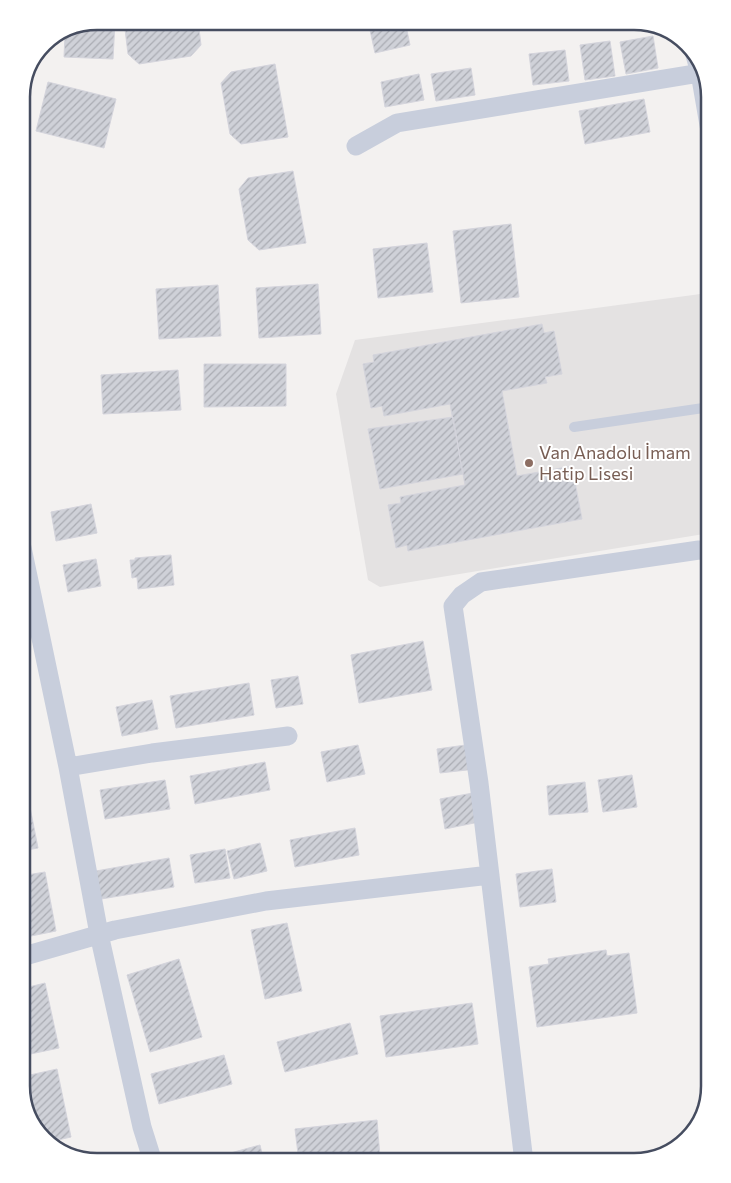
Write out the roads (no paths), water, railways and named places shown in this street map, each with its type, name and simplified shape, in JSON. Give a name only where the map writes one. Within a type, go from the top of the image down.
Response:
[{"type":"street","points":[[356,146],[397,123],[693,65]]},
{"type":"street","points":[[523,1153],[479,783],[454,606],[462,596],[481,582],[701,550]]},
{"type":"street","points":[[30,586],[68,767],[99,934],[142,1127],[150,1153]]},
{"type":"street","points":[[68,767],[152,753],[288,736]]},
{"type":"street","points":[[30,953],[115,930],[266,901],[490,875]]},
{"type":"lane","points":[[574,427],[701,408]]},
{"type":"place","name":"Van Anadolu İmam Hatip Lisesi","points":[[529,463]]}]
